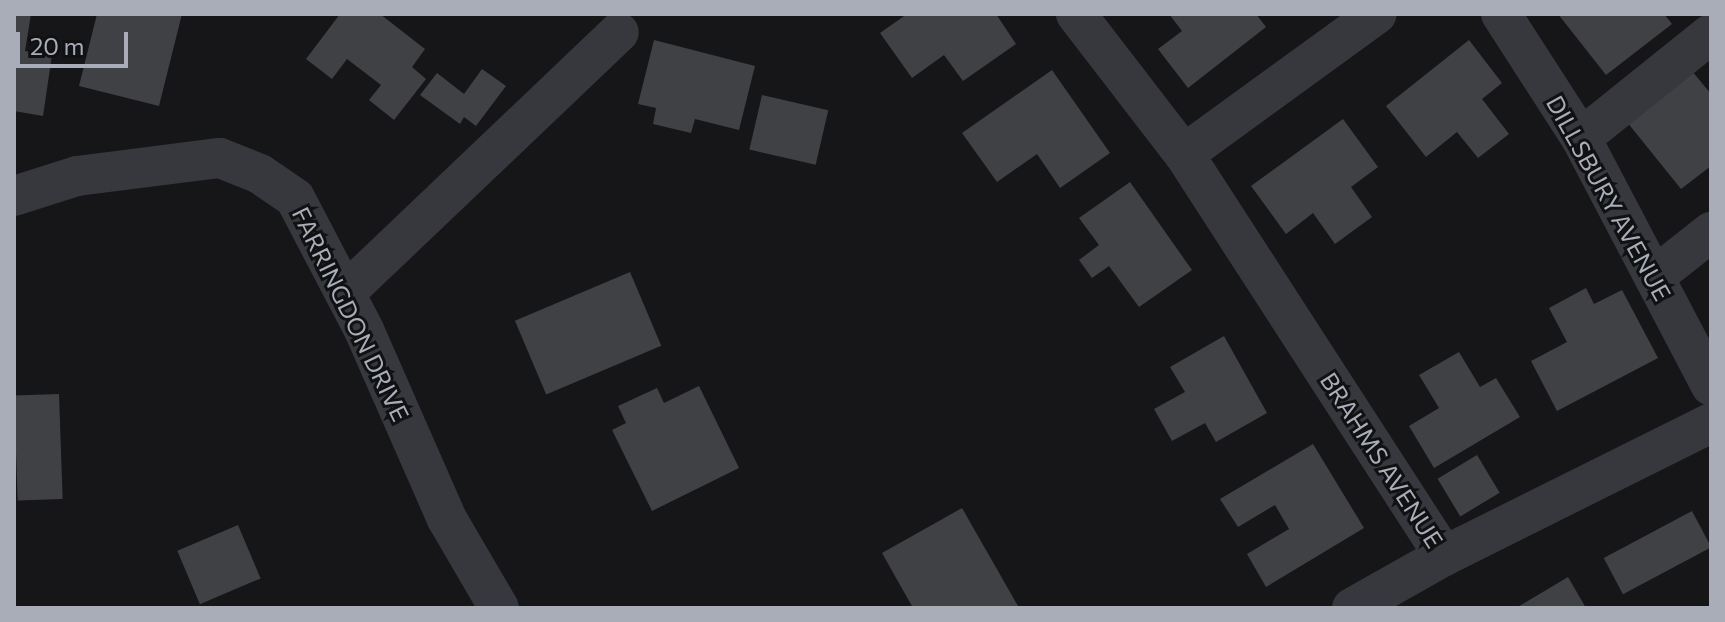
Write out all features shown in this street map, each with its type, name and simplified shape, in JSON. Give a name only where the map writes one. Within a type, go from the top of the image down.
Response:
[{"type":"street","name":"BRAHMS AVENUE","points":[[1076,14],[1184,154],[1444,556],[1711,423]]},
{"type":"street","points":[[1184,154],[1377,14]]},
{"type":"street","name":"DILLSBURY AVENUE","points":[[1501,14],[1581,138],[1711,386]]},
{"type":"street","points":[[345,293],[619,32]]},
{"type":"street","points":[[1581,138],[1711,34]]},
{"type":"street","name":"FARRINGDON DRIVE","points":[[14,196],[77,176],[220,158],[260,174],[295,198],[345,293],[447,519],[499,608]]},
{"type":"street","points":[[1654,277],[1711,232]]},
{"type":"street","points":[[1352,608],[1444,556]]},
{"type":"building","points":[[14,14],[31,14],[25,51],[52,55],[43,116],[14,111]]},
{"type":"building","points":[[97,14],[182,14],[159,106],[79,86]]},
{"type":"building","points":[[340,14],[380,14],[425,49],[412,67],[426,79],[394,120],[369,100],[381,85],[347,59],[332,79],[306,59]]},
{"type":"building","points":[[907,14],[996,14],[1016,44],[963,81],[944,55],[912,78],[880,33]]},
{"type":"building","points":[[1169,14],[1256,14],[1266,27],[1188,88],[1158,49],[1182,31]]},
{"type":"building","points":[[1558,14],[1664,14],[1672,24],[1606,75]]},
{"type":"building","points":[[654,40],[755,66],[739,130],[695,119],[691,133],[653,124],[656,108],[638,104]]},
{"type":"building","points":[[1469,40],[1502,83],[1482,99],[1509,134],[1478,158],[1457,132],[1426,157],[1386,106]]},
{"type":"building","points":[[482,69],[506,86],[476,126],[464,117],[460,124],[420,95],[437,73],[464,94]]},
{"type":"building","points":[[1052,70],[1110,153],[1060,188],[1037,154],[997,182],[962,133]]},
{"type":"building","points":[[1692,71],[1711,94],[1711,166],[1681,189],[1627,122]]},
{"type":"building","points":[[762,95],[828,110],[816,165],[749,150]]},
{"type":"building","points":[[1343,119],[1378,167],[1351,187],[1372,217],[1335,244],[1313,213],[1286,234],[1251,186]]},
{"type":"building","points":[[1130,182],[1192,270],[1139,307],[1109,266],[1092,278],[1079,260],[1099,245],[1079,218]]},
{"type":"building","points":[[630,272],[661,346],[546,394],[515,321]]},
{"type":"building","points":[[1586,288],[1594,304],[1622,290],[1658,358],[1557,411],[1531,361],[1567,342],[1549,308]]},
{"type":"building","points":[[1224,336],[1267,413],[1216,442],[1205,423],[1172,441],[1154,409],[1185,392],[1170,367]]},
{"type":"building","points":[[1459,352],[1480,387],[1496,378],[1520,417],[1434,468],[1409,426],[1439,408],[1419,375]]},
{"type":"building","points":[[699,386],[739,468],[652,511],[612,430],[626,423],[618,406],[657,388],[664,403]]},
{"type":"building","points":[[59,394],[63,499],[18,501],[14,396]]},
{"type":"building","points":[[1313,444],[1364,528],[1266,587],[1247,554],[1289,529],[1275,505],[1238,527],[1220,499]]},
{"type":"building","points":[[1477,455],[1500,493],[1460,516],[1438,479]]},
{"type":"building","points":[[962,508],[1018,606],[913,608],[882,553]]},
{"type":"building","points":[[1692,511],[1711,547],[1623,594],[1604,558]]},
{"type":"building","points":[[238,525],[261,578],[200,604],[177,551]]},
{"type":"building","points":[[1568,577],[1586,608],[1516,608]]}]
